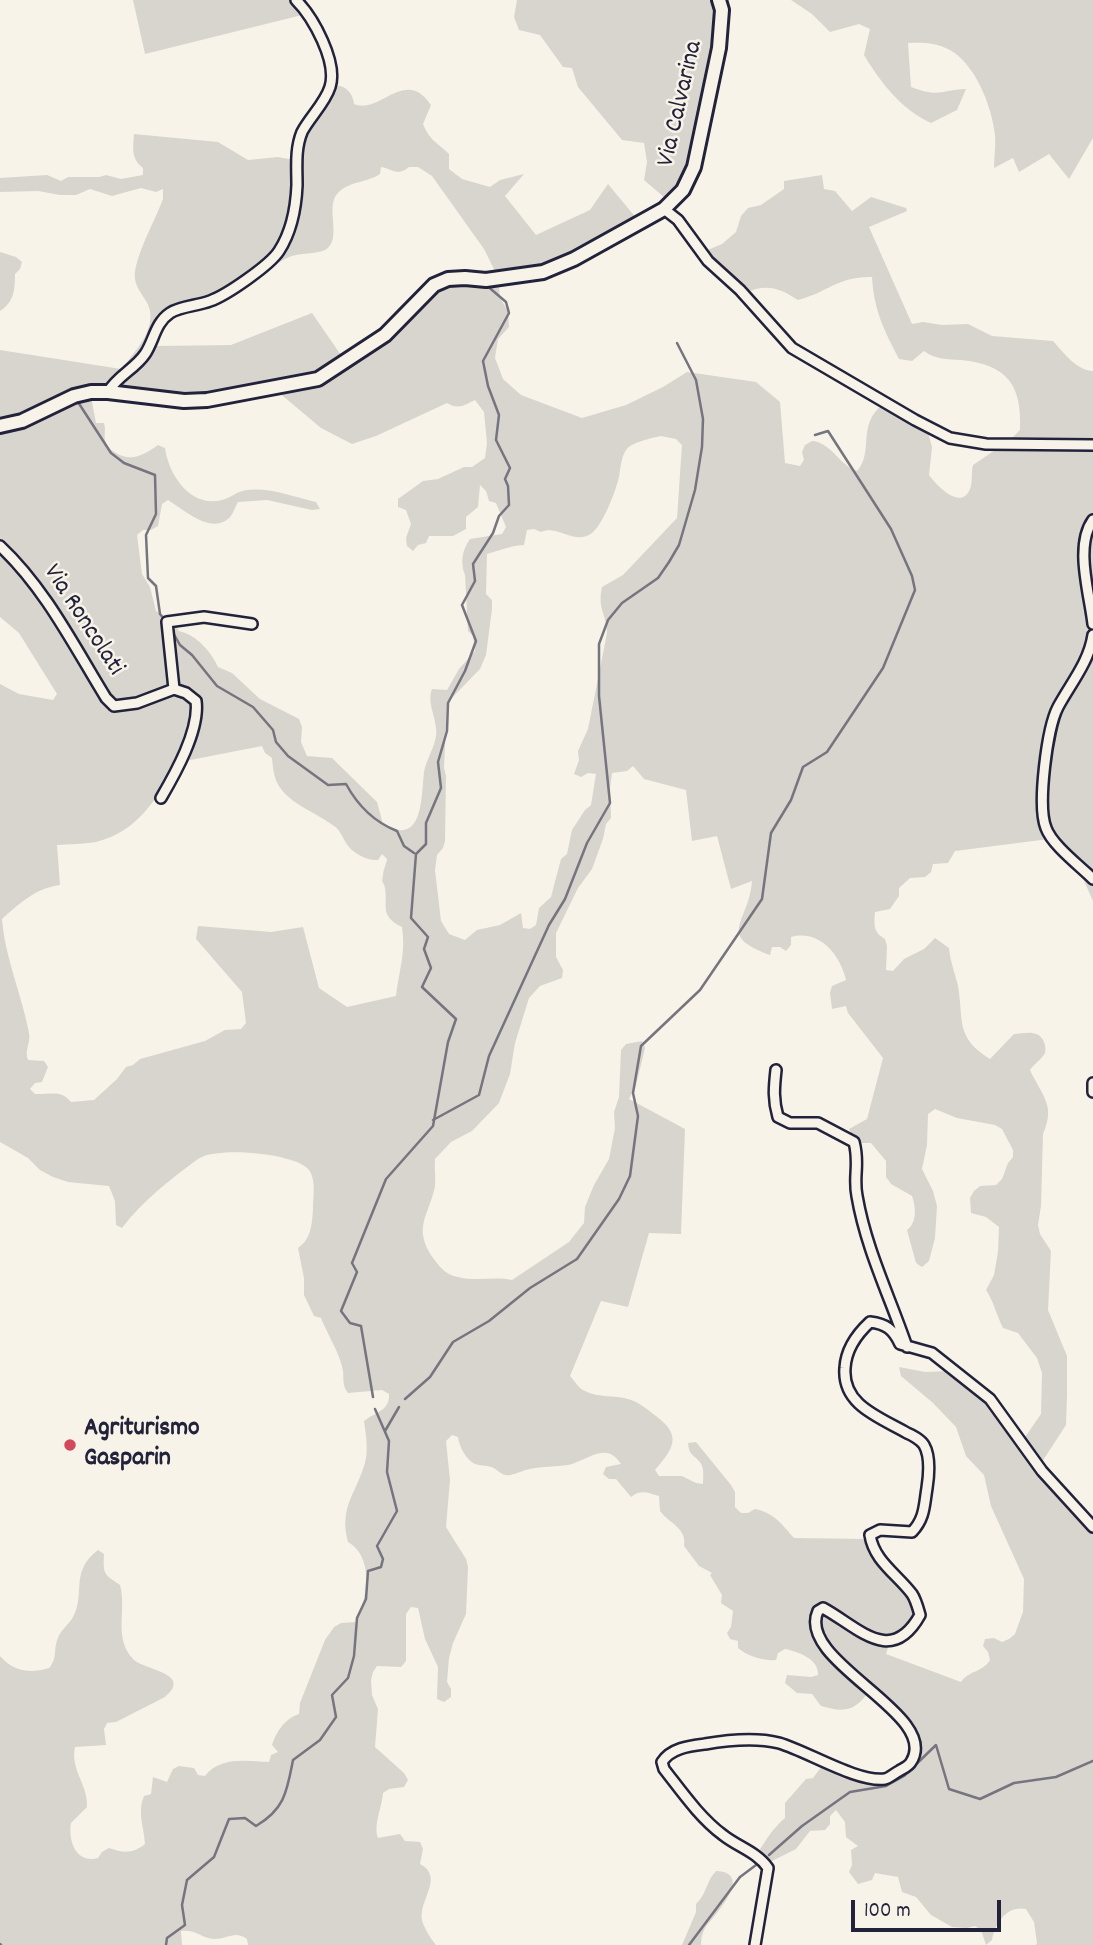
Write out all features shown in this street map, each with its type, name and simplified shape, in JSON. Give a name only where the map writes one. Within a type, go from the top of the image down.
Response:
[{"type":"street","points":[[108,392],[113,382],[144,355],[159,323],[166,316],[173,311],[211,301],[229,293],[277,254],[292,225],[297,189],[297,147],[312,115],[331,86],[331,73],[320,34],[306,10],[296,0]]},
{"type":"street","name":"Via Calvarina","points":[[664,209],[683,190],[694,167],[719,48],[722,10],[719,0]]},
{"type":"street","points":[[0,426],[22,421],[74,396],[108,392],[184,401],[207,400],[318,379],[385,335],[434,285],[449,279],[500,279],[543,272],[574,259],[664,209],[678,220],[708,261],[740,290],[792,348],[915,420],[950,438],[986,444],[1093,445]]},
{"type":"street","points":[[1093,520],[1087,528],[1084,558],[1093,624]]},
{"type":"street","name":"Via Roncolati","points":[[0,546],[21,565],[44,597],[106,698],[114,706],[137,703],[174,689]]},
{"type":"street","points":[[161,799],[172,780],[198,712],[196,701],[186,693],[174,689],[167,622],[204,617],[252,624]]},
{"type":"street","points":[[1093,635],[1090,651],[1056,710],[1042,792],[1042,815],[1046,831],[1093,879]]},
{"type":"street","points":[[776,1070],[772,1088],[778,1117],[790,1123],[818,1123],[854,1142],[858,1157],[856,1195],[867,1236],[907,1347]]},
{"type":"street","points":[[1093,1083],[1093,1092]]},
{"type":"street","points":[[755,1945],[768,1868],[762,1859],[723,1835],[697,1811],[664,1769],[662,1762],[667,1754],[688,1746],[734,1740],[777,1742],[855,1775],[885,1779],[910,1765],[915,1745],[910,1727],[840,1664],[816,1633],[814,1619],[823,1608],[860,1633],[890,1642],[912,1630],[920,1615],[913,1595],[872,1547],[870,1535],[880,1530],[912,1532],[922,1521],[930,1470],[924,1445],[914,1436],[874,1416],[849,1394],[844,1379],[845,1362],[850,1346],[870,1322],[882,1324],[894,1331],[900,1343],[907,1347],[933,1353],[990,1399],[1042,1471],[1093,1527]]},
{"type":"shaded area","points":[[133,0],[297,0],[310,13],[145,54]]},
{"type":"shaded area","points":[[517,0],[719,0],[702,142],[672,204],[644,180],[647,162],[644,143],[622,140],[578,87],[572,68],[563,67],[540,35],[519,30],[514,17]]},
{"type":"shaded area","points":[[791,0],[1093,0],[1093,138],[1069,179],[1049,154],[1019,172],[1013,158],[994,168],[995,135],[990,112],[975,76],[959,57],[940,46],[908,43],[911,87],[934,93],[966,89],[957,110],[931,123],[901,103],[864,55],[870,29],[859,24],[830,32],[812,14]]},
{"type":"shaded area","points":[[335,85],[348,91],[354,104],[364,106],[402,90],[421,94],[431,105],[423,124],[431,138],[449,154],[449,169],[462,179],[490,187],[500,180],[524,174],[505,196],[536,235],[590,210],[608,184],[637,219],[550,268],[498,276],[500,298],[508,311],[509,327],[498,339],[495,358],[503,379],[521,395],[582,418],[626,405],[687,372],[756,382],[780,402],[785,463],[800,466],[804,460],[802,452],[805,445],[812,441],[825,446],[857,471],[865,456],[867,431],[874,414],[881,406],[895,405],[925,422],[932,447],[929,475],[949,494],[961,498],[966,495],[971,486],[973,465],[1020,430],[1018,400],[1009,380],[990,367],[937,358],[924,351],[912,361],[899,359],[881,320],[872,277],[851,279],[798,300],[773,288],[760,288],[745,293],[703,252],[722,244],[736,232],[741,216],[748,208],[761,205],[784,189],[784,181],[822,175],[824,189],[835,191],[852,211],[871,197],[906,208],[907,211],[869,227],[912,324],[968,324],[992,336],[1053,341],[1081,368],[1093,371],[1093,901],[1081,874],[1049,839],[955,851],[948,863],[933,864],[931,872],[925,877],[910,878],[899,888],[899,896],[890,909],[875,912],[874,921],[876,931],[885,939],[887,946],[886,970],[893,971],[904,959],[924,949],[935,938],[949,948],[958,986],[963,1028],[971,1043],[990,1059],[1014,1034],[1039,1035],[1045,1044],[1045,1053],[1030,1070],[1048,1108],[1043,1134],[1038,1225],[1040,1234],[1051,1251],[1048,1310],[1067,1356],[1067,1395],[1066,1425],[1038,1468],[1078,1503],[1093,1529],[1093,1945],[1036,1945],[1034,1922],[1026,1909],[1019,1908],[1003,1917],[992,1940],[986,1945],[981,1930],[975,1926],[952,1927],[931,1915],[916,1897],[902,1892],[898,1877],[875,1873],[872,1880],[858,1884],[849,1872],[852,1865],[851,1850],[858,1846],[846,1837],[845,1822],[836,1810],[830,1816],[830,1824],[825,1830],[810,1831],[796,1849],[766,1864],[757,1854],[773,1830],[785,1818],[785,1803],[806,1779],[813,1778],[825,1762],[882,1778],[903,1769],[919,1741],[870,1690],[860,1702],[844,1710],[821,1706],[812,1694],[797,1693],[785,1683],[787,1675],[818,1675],[812,1661],[802,1654],[785,1649],[778,1653],[776,1660],[766,1660],[751,1656],[738,1648],[738,1641],[730,1639],[727,1633],[731,1627],[733,1611],[721,1603],[722,1595],[710,1575],[712,1573],[699,1566],[684,1546],[680,1530],[660,1511],[659,1496],[641,1492],[631,1497],[616,1479],[609,1479],[603,1474],[606,1467],[621,1464],[609,1453],[596,1454],[568,1465],[535,1468],[507,1475],[472,1462],[463,1452],[458,1437],[452,1435],[446,1441],[450,1480],[446,1527],[466,1559],[468,1567],[466,1614],[449,1658],[447,1682],[451,1697],[444,1702],[437,1699],[438,1667],[425,1639],[418,1608],[411,1607],[406,1614],[406,1661],[401,1667],[377,1666],[371,1680],[372,1695],[378,1709],[375,1747],[404,1773],[408,1780],[404,1787],[389,1789],[383,1793],[377,1822],[378,1838],[400,1834],[405,1841],[420,1842],[423,1849],[420,1864],[427,1869],[431,1882],[422,1920],[436,1945],[248,1945],[247,1939],[239,1935],[214,1939],[195,1932],[181,1931],[182,1945],[0,1945],[0,1656],[10,1665],[22,1670],[49,1668],[54,1661],[59,1635],[77,1607],[84,1566],[98,1550],[104,1554],[106,1573],[120,1585],[122,1633],[127,1651],[138,1663],[164,1673],[174,1682],[165,1697],[116,1722],[107,1723],[104,1729],[106,1745],[75,1747],[75,1763],[85,1791],[87,1807],[71,1823],[70,1830],[75,1850],[84,1858],[98,1858],[109,1848],[123,1852],[132,1851],[145,1844],[141,1808],[144,1796],[151,1794],[153,1777],[167,1782],[173,1769],[179,1766],[194,1768],[198,1775],[205,1776],[218,1765],[226,1763],[269,1762],[271,1755],[278,1752],[272,1745],[279,1731],[285,1722],[299,1714],[300,1703],[325,1640],[334,1627],[341,1623],[356,1622],[360,1613],[365,1591],[365,1568],[357,1549],[348,1542],[345,1520],[349,1502],[366,1461],[364,1421],[384,1408],[389,1394],[382,1390],[348,1393],[337,1351],[321,1318],[314,1316],[304,1295],[304,1278],[298,1248],[310,1231],[314,1193],[312,1177],[307,1168],[286,1158],[270,1155],[236,1152],[207,1155],[158,1190],[122,1228],[116,1225],[115,1201],[109,1186],[68,1182],[53,1177],[0,1142],[0,684],[19,694],[53,700],[57,694],[19,633],[0,617],[0,350],[121,369],[148,329],[150,310],[137,285],[135,272],[141,250],[163,199],[163,189],[156,192],[141,188],[112,196],[90,189],[76,195],[38,191],[0,192],[0,178],[47,175],[61,181],[68,177],[106,175],[121,179],[143,175],[143,168],[136,161],[134,153],[134,134],[218,142],[248,160],[278,157],[299,161],[307,131],[322,114]],"holes":[[[381,167],[398,172],[409,167],[418,167],[432,176],[484,249],[497,275],[434,284],[388,334],[345,361],[312,313],[231,345],[157,346],[163,326],[169,319],[233,295],[289,257],[325,250],[333,239],[333,207],[337,194],[347,187],[380,174]],[[271,386],[321,428],[352,444],[376,436],[447,403],[458,406],[475,400],[484,412],[487,443],[485,458],[472,467],[464,467],[438,479],[423,481],[398,499],[398,507],[406,510],[411,524],[406,538],[407,546],[413,551],[418,545],[426,543],[429,536],[453,536],[466,529],[466,517],[478,507],[480,485],[486,491],[489,501],[496,503],[506,527],[502,534],[470,539],[464,552],[462,561],[468,631],[473,636],[475,651],[459,669],[447,690],[432,689],[430,700],[436,736],[425,768],[418,816],[406,829],[396,830],[383,824],[377,802],[332,758],[307,756],[301,742],[302,727],[299,719],[260,699],[232,673],[218,667],[197,640],[179,631],[156,611],[150,587],[142,574],[137,535],[143,530],[158,526],[162,504],[168,500],[198,519],[215,524],[230,517],[238,502],[267,500],[312,510],[320,509],[316,502],[264,490],[243,491],[222,500],[211,501],[191,494],[183,488],[171,469],[165,448],[158,445],[143,454],[127,457],[106,445],[104,423],[96,423],[90,391],[219,397]],[[661,436],[676,439],[682,445],[677,518],[623,575],[602,587],[601,606],[607,633],[588,729],[578,751],[579,760],[574,774],[581,777],[588,773],[596,774],[591,805],[572,830],[567,854],[561,859],[551,897],[539,908],[536,925],[530,929],[523,928],[521,913],[500,925],[477,930],[465,940],[449,934],[441,921],[435,870],[437,855],[445,841],[447,703],[480,669],[486,655],[492,609],[492,600],[486,594],[487,554],[524,545],[527,530],[547,530],[579,537],[592,533],[611,501],[627,449]],[[262,746],[265,753],[272,758],[277,782],[286,795],[336,828],[356,853],[374,860],[378,860],[382,854],[387,859],[382,880],[387,915],[402,927],[403,937],[396,996],[347,1007],[319,988],[303,927],[271,932],[198,926],[196,939],[242,992],[246,1023],[241,1029],[225,1030],[205,1041],[140,1059],[126,1067],[94,1100],[71,1102],[59,1094],[35,1094],[30,1089],[35,1083],[42,1082],[48,1067],[44,1061],[28,1060],[29,1033],[6,948],[2,919],[36,893],[60,885],[57,845],[96,842],[123,830],[145,812],[175,763]],[[633,766],[644,779],[686,790],[692,841],[717,836],[731,889],[752,881],[739,926],[739,934],[744,941],[770,955],[772,947],[780,947],[786,951],[791,945],[791,937],[811,937],[820,940],[834,953],[846,980],[832,986],[832,1009],[846,1006],[848,1013],[883,1058],[867,1119],[849,1129],[856,1143],[871,1143],[886,1161],[886,1177],[891,1184],[912,1196],[915,1214],[913,1223],[907,1230],[916,1263],[922,1267],[929,1261],[935,1238],[937,1206],[922,1169],[927,1145],[928,1114],[935,1109],[957,1118],[995,1125],[1002,1129],[1013,1150],[1013,1157],[1002,1179],[996,1185],[980,1186],[974,1191],[970,1198],[971,1213],[986,1217],[999,1227],[994,1275],[986,1290],[1003,1328],[1018,1333],[1037,1358],[1042,1373],[1041,1414],[1023,1440],[980,1390],[958,1382],[949,1371],[925,1372],[899,1367],[901,1376],[956,1427],[966,1456],[984,1475],[991,1506],[1024,1579],[1023,1612],[1015,1634],[1002,1642],[994,1638],[985,1639],[983,1646],[990,1660],[961,1682],[886,1654],[891,1638],[917,1624],[919,1608],[869,1539],[794,1538],[767,1513],[755,1509],[741,1513],[735,1507],[735,1492],[731,1485],[696,1442],[688,1443],[688,1447],[702,1466],[703,1484],[682,1476],[659,1476],[655,1470],[667,1456],[672,1443],[670,1430],[664,1423],[632,1400],[596,1395],[583,1390],[570,1376],[601,1301],[628,1307],[649,1233],[681,1234],[685,1129],[629,1099],[636,1085],[645,1048],[642,1041],[626,1044],[621,1050],[619,1097],[614,1112],[615,1128],[609,1159],[585,1207],[584,1223],[569,1242],[512,1280],[454,1276],[441,1267],[427,1247],[423,1230],[435,1186],[435,1159],[451,1142],[472,1131],[499,1103],[510,1074],[515,1043],[529,998],[540,986],[562,978],[563,970],[556,957],[556,933],[578,888],[592,869],[606,824],[611,818],[612,773],[627,771]]]},
{"type":"shaded area","points":[[0,252],[22,262],[15,274],[11,300],[0,311]]},
{"type":"shaded area","points":[[716,1871],[727,1874],[732,1879],[728,1896],[705,1928],[701,1945],[682,1945],[696,1912],[696,1904]]},
{"type":"waterway","points":[[373,1397],[361,1326],[350,1323],[341,1311],[357,1272],[352,1263],[386,1179],[433,1126],[448,1042],[456,1019],[422,987],[431,968],[424,949],[428,937],[411,918],[416,854],[426,844],[426,823],[441,788],[438,762],[447,731],[448,703],[465,671],[476,641],[462,605],[475,581],[473,564],[493,533],[499,516],[509,505],[505,479],[510,468],[496,440],[499,415],[488,386],[483,361],[509,313],[506,302],[485,284]]},
{"type":"waterway","points":[[433,1120],[479,1095],[489,1056],[549,925],[565,899],[587,843],[610,803],[599,696],[599,644],[608,620],[622,603],[658,578],[679,545],[695,490],[702,447],[703,419],[696,380],[677,343]]},
{"type":"waterway","points":[[76,399],[111,453],[124,463],[155,475],[156,514],[146,535],[148,578],[156,586],[160,614],[164,619]]},
{"type":"waterway","points":[[405,1399],[430,1377],[453,1342],[489,1321],[530,1288],[577,1259],[619,1199],[630,1176],[638,1116],[633,1093],[641,1046],[700,990],[762,899],[771,833],[791,800],[803,767],[827,752],[883,668],[915,590],[912,576],[891,529],[828,431],[815,435]]},
{"type":"waterway","points":[[172,631],[180,645],[192,655],[217,686],[253,707],[273,730],[276,742],[288,756],[328,785],[346,784],[367,812],[397,831],[404,846],[414,853]]},
{"type":"waterway","points":[[385,1431],[399,1407]]},
{"type":"waterway","points":[[166,1945],[167,1938],[185,1925],[182,1905],[187,1880],[214,1857],[229,1819],[245,1818],[256,1826],[266,1820],[283,1798],[293,1760],[320,1740],[336,1717],[332,1695],[348,1678],[354,1656],[357,1618],[366,1599],[368,1571],[381,1567],[383,1559],[377,1546],[397,1511],[387,1472],[389,1441],[375,1409]]},
{"type":"waterway","points":[[769,1855],[802,1826],[850,1792],[886,1786],[904,1776],[936,1745],[949,1789],[980,1799],[1014,1783],[1056,1777],[1093,1761]]},
{"type":"waterway","points":[[689,1945],[740,1877],[756,1865]]},
{"type":"place","name":"Agriturismo Gasparin","points":[[70,1445]]}]
